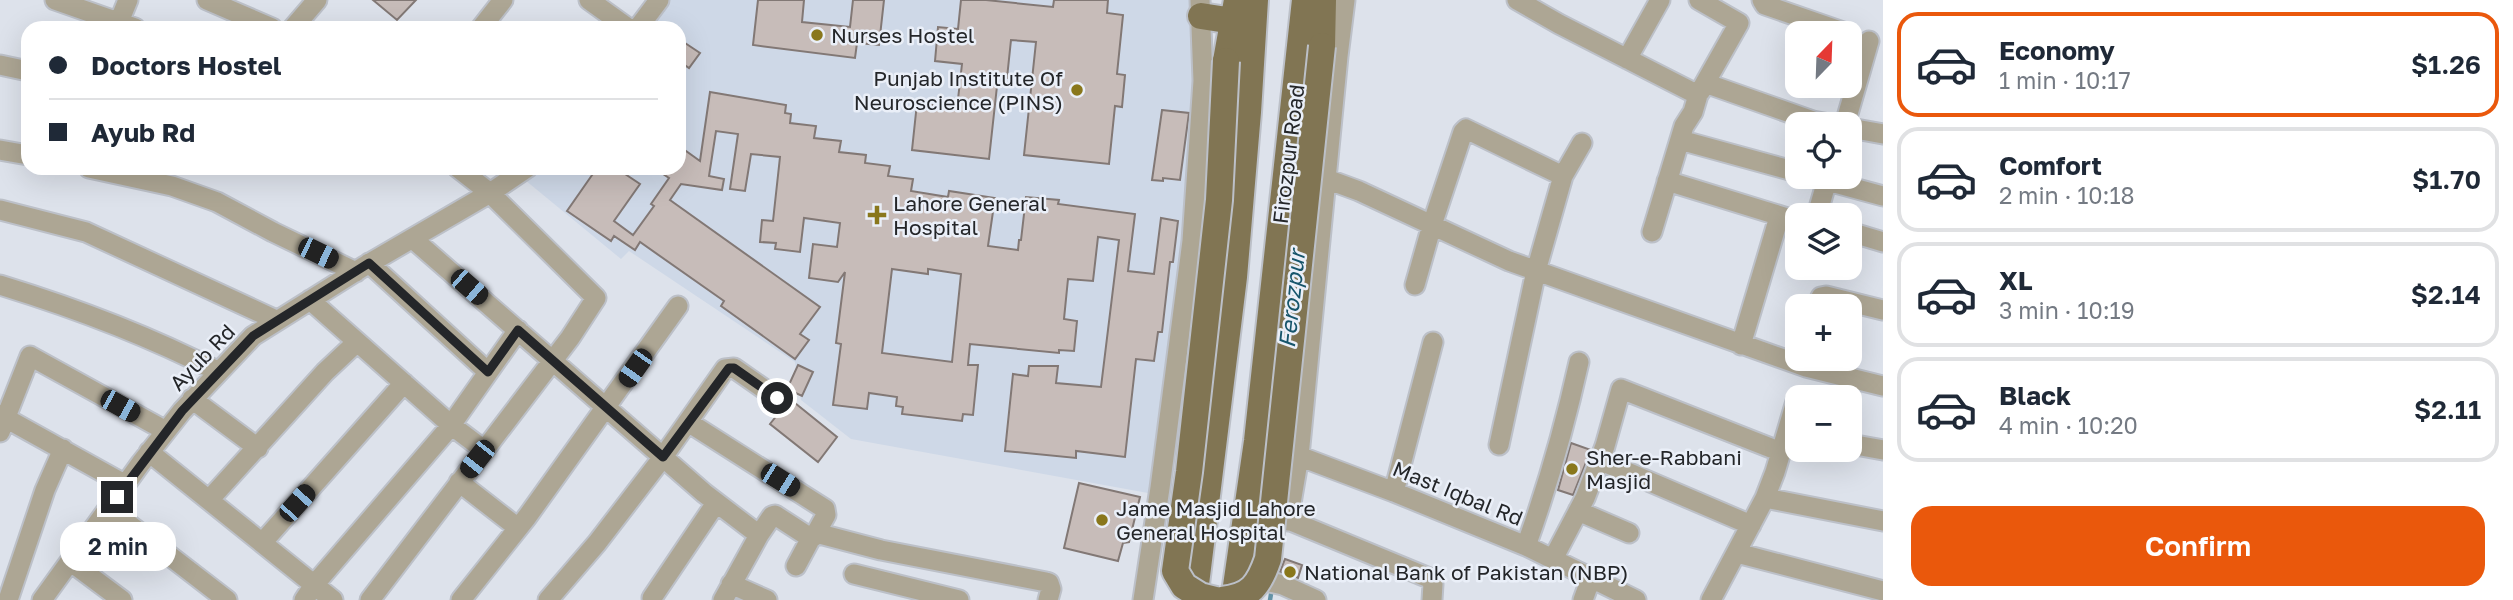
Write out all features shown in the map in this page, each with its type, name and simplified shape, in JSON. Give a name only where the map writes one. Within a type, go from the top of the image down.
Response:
[{"type":"main road","name":"Firozpur Road","points":[[1194,600],[1234,277],[1255,0]]},
{"type":"main road","name":"Firozpur Road","points":[[1236,587],[1257,442],[1305,0]]},
{"type":"main road","points":[[1222,600],[1236,599],[1251,591],[1263,575],[1268,559],[1322,46],[1323,0]]},
{"type":"main road","points":[[1201,8],[1235,11],[1226,61],[1219,200],[1189,472],[1175,571],[1184,586],[1200,596],[1216,600]]},
{"type":"street","points":[[55,0],[115,21]]},
{"type":"street","points":[[127,21],[128,0]]},
{"type":"street","points":[[207,0],[256,21]]},
{"type":"street","points":[[299,21],[317,0]]},
{"type":"street","points":[[488,21],[503,0]]},
{"type":"street","points":[[589,0],[618,21]]},
{"type":"street","points":[[643,21],[659,0]]},
{"type":"street","points":[[1288,521],[1299,456],[1345,0]]},
{"type":"street","points":[[1517,0],[1627,59],[1701,89],[1785,113]]},
{"type":"street","points":[[1627,59],[1660,0]]},
{"type":"street","points":[[1652,232],[1684,126],[1693,112],[1701,89],[1739,23],[1699,0]]},
{"type":"street","points":[[1762,0],[1765,5],[1811,21]]},
{"type":"street","points":[[1143,600],[1192,241],[1203,81],[1201,8]]},
{"type":"street","points":[[1850,112],[1876,44]]},
{"type":"street","points":[[0,65],[21,70]]},
{"type":"street","points":[[1415,285],[1432,225],[1466,129],[1563,176]]},
{"type":"street","points":[[1862,130],[1883,134]]},
{"type":"street","points":[[1680,140],[1785,169]]},
{"type":"street","points":[[1499,445],[1536,271],[1563,176],[1582,143]]},
{"type":"street","points":[[0,150],[21,154]]},
{"type":"street","points":[[1286,171],[1325,179],[1359,191],[1509,261],[1741,345],[1785,357]]},
{"type":"street","points":[[370,600],[552,361],[595,300],[595,295],[490,193],[466,175]]},
{"type":"street","name":"Ayub Rd","points":[[42,600],[149,452],[217,371],[253,336],[517,175]]},
{"type":"street","points":[[163,176],[273,232],[363,267],[488,372]]},
{"type":"street","points":[[1667,181],[1785,218]]},
{"type":"street","points":[[1860,189],[1883,196]]},
{"type":"street","points":[[0,210],[86,232],[276,320]]},
{"type":"street","points":[[1741,345],[1785,227]]},
{"type":"street","points":[[1862,236],[1883,242]]},
{"type":"street","points":[[413,239],[716,503],[759,535]]},
{"type":"street","points":[[0,285],[92,315],[167,346],[217,371]]},
{"type":"street","points":[[310,300],[451,425],[484,450]]},
{"type":"street","points":[[1862,305],[1883,310]]},
{"type":"street","points":[[461,600],[607,409],[678,306]]},
{"type":"street","points":[[309,592],[451,425],[518,330]]},
{"type":"street","points":[[209,500],[325,372],[358,342]]},
{"type":"street","points":[[1394,492],[1433,342]]},
{"type":"street","points":[[126,485],[63,449],[2,421],[30,356],[166,431]]},
{"type":"street","points":[[1526,546],[1562,436],[1579,362]]},
{"type":"street","points":[[548,600],[597,543],[729,368],[734,368],[777,398]]},
{"type":"street","points":[[1833,371],[1883,386]]},
{"type":"street","points":[[262,543],[404,383]]},
{"type":"street","points":[[1553,559],[1600,460],[1621,388],[1781,453]]},
{"type":"street","points":[[192,399],[258,448]]},
{"type":"street","points":[[688,422],[825,509],[826,514],[796,566]]},
{"type":"street","name":"Mast Iqbal Rd","points":[[1257,442],[1394,492],[1526,546],[1632,599]]},
{"type":"street","points":[[1711,600],[1765,498],[1785,445]]},
{"type":"street","points":[[1862,446],[1883,450]]},
{"type":"street","points":[[8,600],[45,490],[63,449]]},
{"type":"street","points":[[149,452],[262,543],[309,592],[333,600]]},
{"type":"street","points":[[1600,460],[1751,525]]},
{"type":"street","points":[[459,482],[518,528]]},
{"type":"street","points":[[1765,498],[1883,521]]},
{"type":"street","points":[[652,598],[716,503]]},
{"type":"street","points":[[109,509],[227,600]]},
{"type":"street","points":[[1578,511],[1629,533]]},
{"type":"street","points":[[1248,513],[1288,521],[1429,578],[1433,584],[1432,600]]},
{"type":"street","points":[[767,600],[727,592],[759,535],[775,515],[814,535],[1046,582],[1051,589],[1048,600]]},
{"type":"street","points":[[1737,553],[1882,587]]},
{"type":"street","points":[[71,562],[122,600]]},
{"type":"street","points":[[854,574],[959,600]]},
{"type":"street","points":[[1583,600],[1591,578]]},
{"type":"street","points":[[1236,587],[1283,585],[1316,600]]},
{"type":"shaded area","name":"Lahore General Hospital","points":[[662,0],[1210,0],[1162,437],[1148,493],[851,439],[801,400],[795,362],[629,251],[621,259],[525,180],[529,175],[686,175],[686,21],[646,21]]},
{"type":"building","points":[[373,0],[416,0],[397,20]]},
{"type":"building","name":"Nurses Hostel","points":[[758,0],[804,0],[802,22],[850,27],[853,0],[884,0],[879,45],[857,43],[855,58],[753,45]]},
{"type":"building","points":[[961,0],[1053,7],[1054,0],[1108,0],[1107,13],[1123,15],[1117,74],[1125,75],[1122,107],[1115,106],[1109,164],[1024,155],[1036,42],[1011,40],[1007,78],[998,77],[989,159],[912,150],[917,103],[957,108],[962,64],[935,61],[938,27],[958,29]]},
{"type":"building","points":[[686,44],[700,53],[689,68],[686,66]]},
{"type":"building","points":[[710,92],[786,105],[785,113],[791,114],[790,123],[816,126],[814,138],[841,141],[839,152],[866,155],[865,163],[890,166],[888,176],[913,179],[911,191],[948,197],[949,191],[995,198],[988,246],[1018,250],[1026,197],[1059,200],[1058,204],[1135,214],[1128,271],[1154,274],[1161,218],[1178,221],[1162,332],[1158,332],[1154,361],[1136,359],[1125,457],[1076,451],[1076,458],[1005,451],[1013,374],[1028,376],[1029,366],[1058,366],[1056,383],[1101,387],[1119,240],[1098,237],[1093,281],[1068,279],[1064,319],[1077,321],[1074,351],[1059,350],[1059,353],[970,344],[968,365],[978,365],[973,415],[963,414],[962,421],[902,414],[903,407],[896,406],[897,397],[869,393],[867,409],[833,405],[841,344],[836,343],[845,272],[838,282],[809,278],[813,244],[837,247],[840,223],[804,218],[800,252],[775,249],[776,243],[760,242],[762,220],[773,221],[780,157],[751,154],[745,191],[730,189],[738,134],[716,131],[709,176],[724,179],[722,190],[681,184],[670,200],[820,307],[800,334],[809,340],[795,359],[721,306],[724,301],[640,242],[635,250],[614,236],[611,241],[567,211],[592,175],[626,175],[640,184],[614,221],[633,235],[654,206],[651,204],[669,178],[664,175],[686,175],[686,151],[700,161]],"holes":[[[892,269],[928,274],[928,269],[961,274],[952,362],[882,353]]]},
{"type":"building","points":[[1162,110],[1189,113],[1180,180],[1152,180]]},
{"type":"building","points":[[798,365],[813,372],[802,396],[787,389]]},
{"type":"building","points":[[790,399],[837,437],[818,462],[770,424]]},
{"type":"building","name":"Sher-e-Rabbani Masjid","points":[[1571,443],[1591,450],[1573,495],[1558,490]]},
{"type":"building","name":"Jame Masjid Lahore General Hospital","points":[[1079,483],[1140,497],[1129,542],[1123,543],[1118,561],[1064,548]]},
{"type":"building","name":"National Bank of Pakistan (NBP)","points":[[1285,559],[1302,565],[1298,578],[1280,572]]},
{"type":"waterway","name":"Ferozpur","points":[[1270,600],[1272,588]]},
{"type":"place","name":"Nurses Hostel","points":[[817,35]]},
{"type":"place","name":"Punjab Institute Of Neuroscience (PINS)","points":[[1077,90]]},
{"type":"place","name":"Lahore General Hospital","points":[[877,215]]},
{"type":"place","name":"Sher-e-Rabbani Masjid","points":[[1572,469]]},
{"type":"place","name":"Jame Masjid Lahore General Hospital","points":[[1102,520]]},
{"type":"place","name":"National Bank of Pakistan (NBP)","points":[[1290,572]]},
{"type":"route","points":[[117,497],[182,411],[253,336],[369,263],[488,372],[518,330],[663,457],[725,369],[734,368],[777,398]]}]
